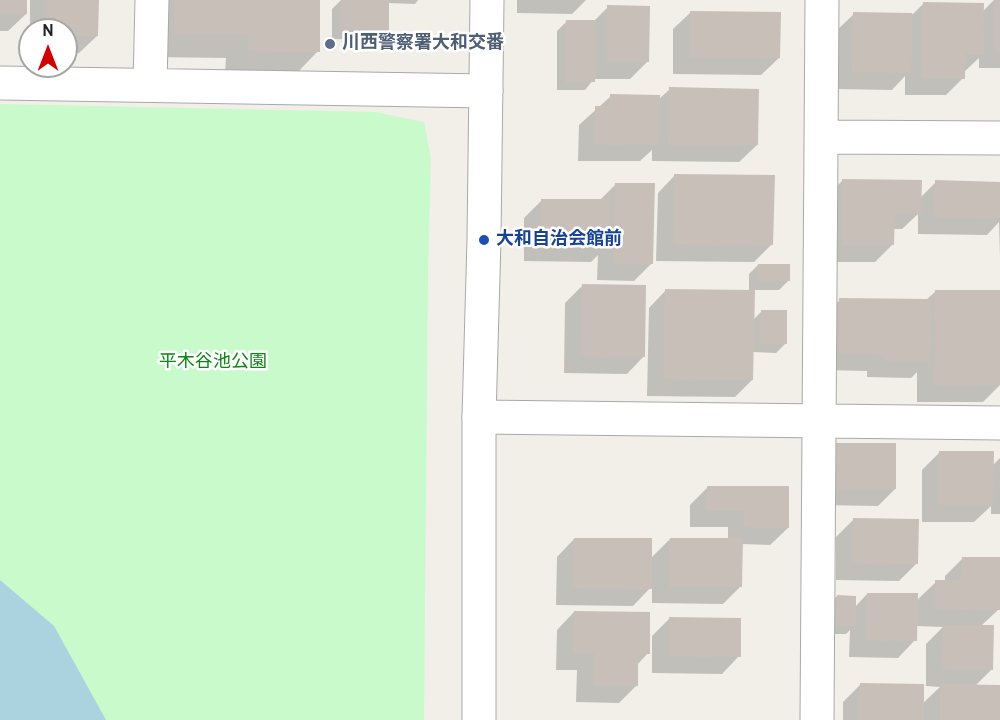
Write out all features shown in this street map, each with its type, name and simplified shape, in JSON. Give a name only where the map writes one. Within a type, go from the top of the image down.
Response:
[{"type":"street","points":[[150,85],[152,0]]},
{"type":"street","points":[[479,720],[479,417],[487,0]]},
{"type":"street","points":[[817,720],[822,0]]},
{"type":"street","points":[[0,84],[486,91]]},
{"type":"street","points":[[821,137],[1000,138]]},
{"type":"street","points":[[479,417],[1000,423]]},
{"type":"green space","name":"平木谷池公園","points":[[0,104],[376,112],[424,122],[431,158],[424,720],[0,720]]},
{"type":"water","points":[[0,580],[54,626],[106,720],[0,720]]},
{"type":"building","points":[[0,0],[27,0],[27,14],[0,14]]},
{"type":"building","points":[[47,0],[99,0],[98,36],[78,36],[78,18],[46,18]]},
{"type":"building","points":[[175,0],[320,0],[320,52],[248,51],[249,35],[174,34]]},
{"type":"building","points":[[341,0],[389,0],[389,32],[340,31]]},
{"type":"building","points":[[996,0],[1000,0],[1000,51],[995,51]]},
{"type":"building","points":[[923,2],[984,3],[983,55],[965,54],[965,79],[922,78]]},
{"type":"building","points":[[607,5],[650,6],[649,62],[607,62]]},
{"type":"building","points":[[690,11],[781,12],[780,58],[690,57]]},
{"type":"building","points":[[853,12],[912,13],[911,73],[852,72]]},
{"type":"building","points":[[566,20],[596,20],[595,82],[565,82]]},
{"type":"building","points":[[669,87],[759,89],[758,145],[668,145]]},
{"type":"building","points":[[610,94],[660,95],[659,145],[595,144],[595,106],[610,106]]},
{"type":"building","points":[[674,174],[775,175],[773,245],[673,244]]},
{"type":"building","points":[[842,179],[922,180],[921,213],[895,213],[894,245],[842,245]]},
{"type":"building","points":[[935,180],[1000,182],[1000,218],[934,217]]},
{"type":"building","points":[[615,183],[655,183],[653,264],[614,263]]},
{"type":"building","points":[[541,199],[610,199],[610,245],[541,244]]},
{"type":"building","points":[[758,264],[790,264],[790,281],[758,281]]},
{"type":"building","points":[[582,284],[646,285],[645,357],[581,356]]},
{"type":"building","points":[[665,289],[755,290],[753,380],[664,379]]},
{"type":"building","points":[[935,290],[1000,290],[1000,385],[934,385]]},
{"type":"building","points":[[839,298],[931,299],[930,361],[884,361],[884,354],[839,353]]},
{"type":"building","points":[[761,310],[787,310],[787,344],[760,344]]},
{"type":"building","points":[[836,443],[896,443],[896,489],[836,489]]},
{"type":"building","points":[[939,451],[994,451],[993,505],[939,505]]},
{"type":"building","points":[[707,486],[789,486],[789,528],[744,527],[744,511],[706,510]]},
{"type":"building","points":[[853,518],[919,519],[918,564],[852,563]]},
{"type":"building","points":[[574,538],[652,538],[652,589],[573,588]]},
{"type":"building","points":[[670,538],[743,538],[742,587],[669,586]]},
{"type":"building","points":[[962,557],[1000,557],[1000,610],[935,609],[935,580],[961,580]]},
{"type":"building","points":[[867,593],[918,593],[917,641],[866,640]]},
{"type":"building","points":[[837,595],[856,596],[856,626],[836,626]]},
{"type":"building","points":[[574,611],[650,612],[650,654],[638,654],[638,686],[593,686],[594,653],[573,653]]},
{"type":"building","points":[[669,617],[741,618],[741,657],[669,656]]},
{"type":"building","points":[[943,625],[994,625],[993,670],[942,669]]},
{"type":"building","points":[[860,683],[924,684],[924,720],[859,720]]},
{"type":"building","points":[[940,684],[1000,685],[1000,720],[940,720]]},
{"type":"place","name":"川西警察署大和交番","points":[[330,44]]},
{"type":"place","name":"大和自治会館前","points":[[484,240]]}]
